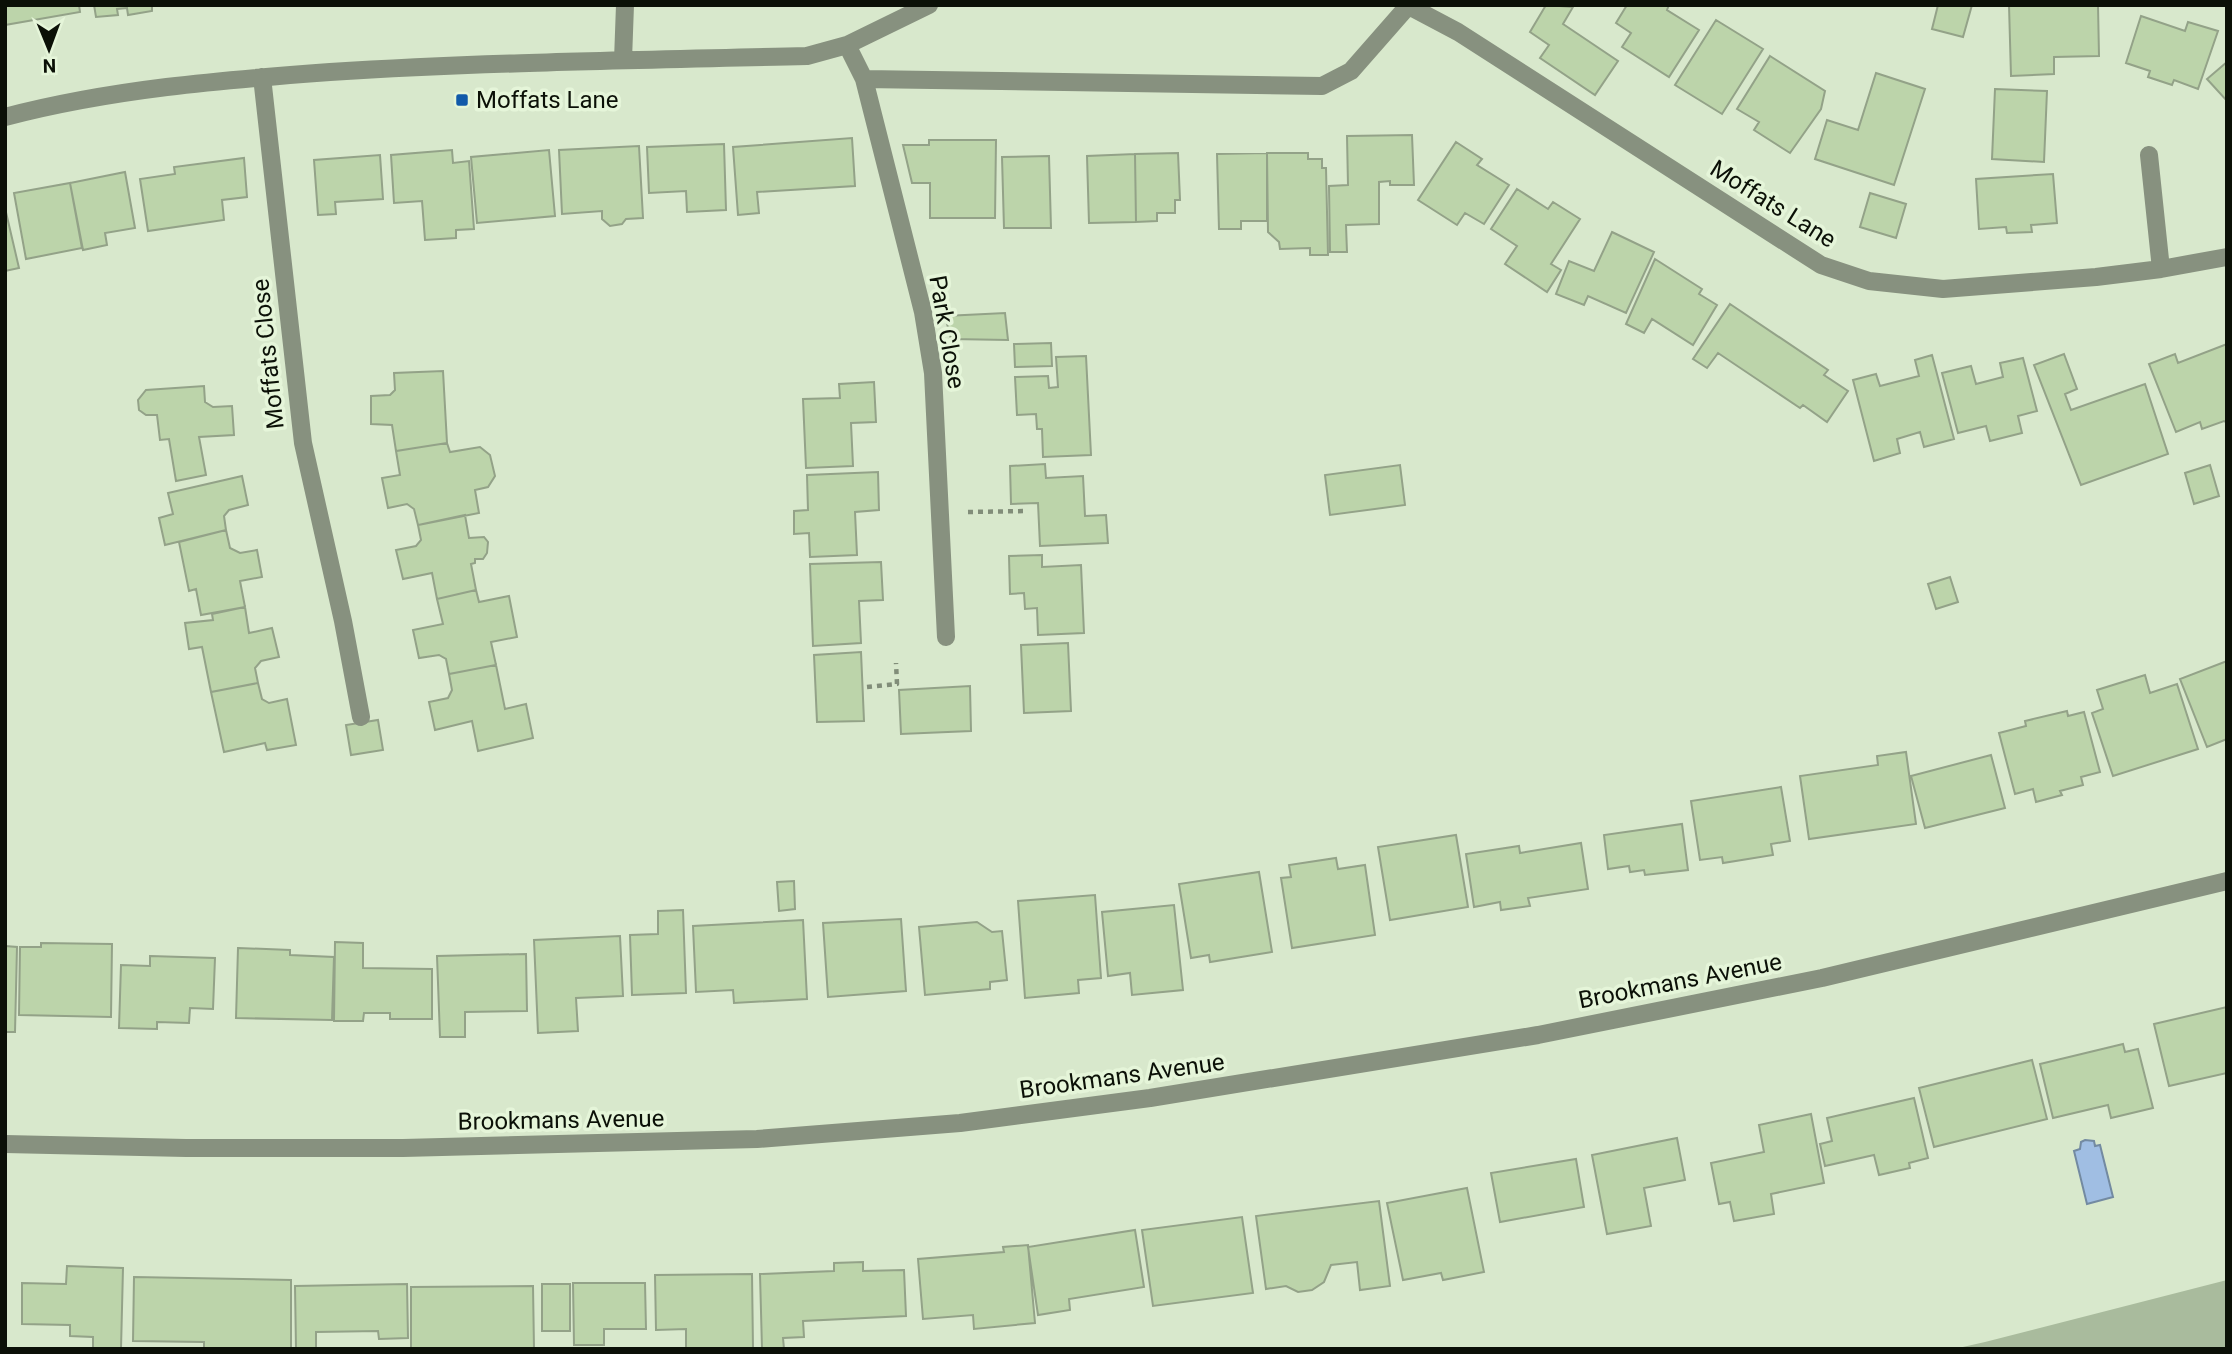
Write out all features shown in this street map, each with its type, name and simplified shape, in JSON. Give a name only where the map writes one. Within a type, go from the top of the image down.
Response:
[{"type":"street","points":[[623,60],[625,5]]},
{"type":"street","points":[[5,117],[41,108],[187,84],[262,77],[380,69],[807,56],[847,45],[929,5]]},
{"type":"street","points":[[864,79],[1322,86],[1350,71],[1408,6]]},
{"type":"street","name":"Moffats Lane","points":[[1408,6],[1458,32],[1821,265],[1869,281],[1943,289],[2095,277],[2227,257]]},
{"type":"street","name":"Park Close","points":[[847,45],[864,79],[923,312],[933,373],[946,637]]},
{"type":"street","name":"Moffats Close","points":[[262,77],[303,443],[343,621],[361,718]]},
{"type":"street","points":[[2149,155],[2161,269]]},
{"type":"street","name":"Brookmans Avenue","points":[[5,1144],[186,1148],[403,1148],[757,1139],[960,1123],[1150,1098],[1538,1035],[1822,978],[2227,881]]},
{"type":"path","points":[[968,512],[1028,511]]},
{"type":"path","points":[[867,687],[897,684],[896,663]]},
{"type":"green space","points":[[2227,1280],[2227,1349],[1954,1349],[1985,1342]]},
{"type":"water","points":[[2094,1141],[2095,1146],[2100,1145],[2113,1197],[2087,1204],[2074,1151],[2080,1149],[2081,1142]]},
{"type":"building","points":[[5,5],[79,5],[80,12],[5,25]]},
{"type":"building","points":[[94,5],[152,5],[152,11],[128,15],[127,8],[117,9],[118,15],[96,17]]},
{"type":"building","points":[[1546,5],[1573,7],[1563,24],[1618,61],[1595,95],[1540,58],[1549,45],[1530,32]]},
{"type":"building","points":[[1627,5],[1669,5],[1667,10],[1699,30],[1669,77],[1622,47],[1631,33],[1616,23]]},
{"type":"building","points":[[1938,5],[1972,5],[1963,37],[1932,29]]},
{"type":"building","points":[[2009,5],[2098,5],[2099,56],[2054,57],[2054,74],[2011,76]]},
{"type":"building","points":[[2141,16],[2185,31],[2188,22],[2218,31],[2198,89],[2174,80],[2172,85],[2148,77],[2150,71],[2126,63]]},
{"type":"building","points":[[1716,20],[1763,49],[1722,114],[1675,85]]},
{"type":"building","points":[[1770,56],[1825,91],[1821,109],[1790,153],[1754,130],[1759,122],[1737,109]]},
{"type":"building","points":[[2227,62],[2227,101],[2207,79]]},
{"type":"building","points":[[1876,73],[1925,89],[1894,185],[1815,159],[1827,120],[1858,130]]},
{"type":"building","points":[[1995,89],[2047,91],[2044,162],[1992,159]]},
{"type":"building","points":[[1412,135],[1414,185],[1379,182],[1379,224],[1346,225],[1347,252],[1330,252],[1329,186],[1348,185],[1347,136]]},
{"type":"building","points":[[852,138],[855,186],[757,192],[759,213],[738,215],[733,147]]},
{"type":"building","points":[[929,140],[996,140],[995,218],[930,218],[930,183],[912,183],[903,145],[929,145]]},
{"type":"building","points":[[1456,142],[1482,159],[1477,165],[1509,185],[1484,224],[1465,213],[1457,225],[1418,200]]},
{"type":"building","points":[[724,144],[726,210],[687,212],[686,191],[649,193],[647,147]]},
{"type":"building","points":[[639,146],[643,218],[626,219],[622,224],[610,226],[602,219],[602,211],[562,214],[559,150]]},
{"type":"building","points":[[452,150],[453,163],[469,161],[474,229],[456,230],[456,238],[425,240],[422,201],[394,203],[391,155]]},
{"type":"building","points":[[549,150],[555,216],[477,223],[471,157]]},
{"type":"building","points":[[1178,153],[1180,200],[1175,200],[1175,213],[1157,213],[1157,221],[1136,222],[1135,154]]},
{"type":"building","points":[[1267,153],[1308,153],[1308,159],[1322,159],[1322,168],[1326,168],[1328,255],[1310,255],[1310,248],[1280,249],[1279,242],[1268,232]]},
{"type":"building","points":[[1267,153],[1267,221],[1241,221],[1241,229],[1219,229],[1217,154]]},
{"type":"building","points":[[1135,154],[1136,222],[1089,223],[1087,156]]},
{"type":"building","points":[[380,155],[383,199],[335,202],[336,214],[318,215],[314,160]]},
{"type":"building","points":[[1049,156],[1051,228],[1004,228],[1002,157]]},
{"type":"building","points":[[244,158],[247,197],[222,200],[224,220],[148,231],[140,179],[175,174],[174,167]]},
{"type":"building","points":[[125,172],[135,228],[105,233],[107,245],[83,250],[70,183]]},
{"type":"building","points":[[2053,174],[2057,223],[2031,225],[2032,232],[2007,233],[2006,227],[1979,229],[1976,179]]},
{"type":"building","points":[[70,183],[82,248],[26,259],[14,193]]},
{"type":"building","points":[[1517,189],[1548,209],[1553,202],[1580,219],[1551,264],[1561,270],[1547,292],[1505,264],[1517,246],[1491,229]]},
{"type":"building","points":[[1870,193],[1906,204],[1896,238],[1860,227]]},
{"type":"building","points":[[5,208],[19,268],[5,271]]},
{"type":"building","points":[[1612,232],[1654,252],[1626,313],[1588,296],[1584,305],[1556,294],[1569,261],[1594,271]]},
{"type":"building","points":[[1655,259],[1702,289],[1699,294],[1717,305],[1693,345],[1652,319],[1644,333],[1626,324]]},
{"type":"building","points":[[1730,304],[1828,370],[1824,375],[1848,391],[1827,422],[1803,405],[1800,408],[1718,353],[1707,368],[1693,359]]},
{"type":"building","points":[[1005,313],[1008,340],[951,339],[945,316]]},
{"type":"building","points":[[1051,343],[1052,366],[1015,367],[1014,344]]},
{"type":"building","points":[[2227,344],[2227,423],[2224,421],[2202,429],[2200,422],[2176,432],[2149,364],[2175,354],[2178,363]]},
{"type":"building","points":[[2064,354],[2077,389],[2065,394],[2071,410],[2145,384],[2168,454],[2081,485],[2034,365]]},
{"type":"building","points":[[1932,355],[1954,439],[1924,447],[1920,432],[1897,439],[1900,453],[1874,461],[1853,380],[1876,374],[1880,386],[1919,376],[1915,360]]},
{"type":"building","points":[[1086,356],[1091,455],[1043,457],[1042,429],[1037,429],[1036,414],[1017,415],[1015,377],[1048,376],[1049,388],[1058,387],[1056,357]]},
{"type":"building","points":[[2023,358],[2037,411],[2018,416],[2022,433],[1990,441],[1986,426],[1958,433],[1942,373],[1971,366],[1976,384],[2003,377],[2000,363]]},
{"type":"building","points":[[443,371],[447,443],[396,451],[392,425],[371,424],[371,396],[390,395],[395,390],[394,373]]},
{"type":"building","points":[[874,382],[876,422],[851,423],[853,466],[806,468],[803,399],[840,398],[839,384]]},
{"type":"building","points":[[204,386],[205,402],[213,407],[232,406],[234,435],[199,437],[206,475],[176,481],[169,439],[160,440],[157,415],[146,415],[139,410],[138,400],[146,390]]},
{"type":"building","points":[[447,443],[450,452],[480,447],[490,455],[495,476],[488,487],[475,490],[479,513],[418,525],[414,509],[407,504],[388,508],[382,478],[400,475],[396,451]]},
{"type":"building","points":[[1045,464],[1046,478],[1083,476],[1085,516],[1106,515],[1108,543],[1040,546],[1038,503],[1011,504],[1010,466]]},
{"type":"building","points":[[1400,465],[1405,505],[1330,515],[1325,475]]},
{"type":"building","points":[[2210,465],[2219,496],[2194,504],[2185,473]]},
{"type":"building","points":[[878,472],[879,510],[855,512],[857,555],[810,557],[809,533],[794,534],[794,511],[808,510],[807,475]]},
{"type":"building","points":[[242,476],[248,505],[229,510],[224,516],[226,530],[165,545],[159,518],[173,514],[168,493]]},
{"type":"building","points":[[465,515],[469,538],[484,537],[488,542],[487,553],[483,559],[475,559],[475,563],[471,564],[476,590],[437,599],[432,573],[403,579],[396,550],[416,546],[421,540],[418,525]]},
{"type":"building","points":[[226,530],[230,548],[240,553],[257,550],[262,577],[240,581],[245,607],[201,615],[196,589],[189,591],[179,542]]},
{"type":"building","points":[[1042,555],[1042,567],[1081,565],[1084,633],[1038,635],[1037,608],[1025,609],[1024,593],[1010,594],[1009,556]]},
{"type":"building","points":[[881,562],[883,600],[859,601],[861,643],[813,646],[810,564]]},
{"type":"building","points":[[1950,577],[1958,602],[1936,609],[1928,584]]},
{"type":"building","points":[[476,590],[479,602],[509,596],[517,637],[491,642],[496,665],[449,674],[446,659],[439,655],[419,658],[413,630],[443,624],[437,599]]},
{"type":"building","points":[[245,607],[249,633],[272,628],[279,657],[261,661],[255,668],[258,683],[211,692],[202,647],[189,649],[185,623],[213,620],[212,614]]},
{"type":"building","points":[[1068,643],[1071,711],[1024,713],[1021,645]]},
{"type":"building","points":[[861,652],[864,721],[817,722],[814,655]]},
{"type":"building","points":[[2227,661],[2227,739],[2207,747],[2180,679]]},
{"type":"building","points":[[496,665],[505,709],[526,704],[533,738],[478,751],[472,721],[435,730],[429,702],[448,698],[452,690],[449,674]]},
{"type":"building","points":[[2145,675],[2150,693],[2177,684],[2198,749],[2113,776],[2092,713],[2103,709],[2097,690]]},
{"type":"building","points":[[258,683],[262,699],[269,703],[287,699],[296,745],[267,750],[265,743],[224,752],[211,692]]},
{"type":"building","points":[[970,686],[971,731],[901,734],[899,690]]},
{"type":"building","points":[[2067,711],[2068,716],[2084,712],[2100,772],[2081,777],[2083,785],[2060,791],[2062,795],[2036,802],[2033,789],[2015,794],[1999,733],[2026,726],[2025,721]]},
{"type":"building","points":[[378,720],[383,750],[351,755],[346,725]]},
{"type":"building","points":[[1906,752],[1916,824],[1809,839],[1800,776],[1878,765],[1877,756]]},
{"type":"building","points":[[1991,755],[2005,808],[1925,828],[1911,776]]},
{"type":"building","points":[[1781,787],[1790,841],[1771,844],[1773,855],[1723,863],[1722,857],[1700,860],[1691,801]]},
{"type":"building","points":[[1682,824],[1688,870],[1645,875],[1644,870],[1630,872],[1629,866],[1608,869],[1604,835]]},
{"type":"building","points":[[1456,835],[1468,907],[1390,920],[1378,847]]},
{"type":"building","points":[[1581,843],[1588,889],[1528,898],[1530,906],[1501,910],[1500,902],[1474,907],[1466,854],[1519,846],[1520,853]]},
{"type":"building","points":[[1336,858],[1338,869],[1365,865],[1375,935],[1292,948],[1281,878],[1291,877],[1289,865]]},
{"type":"building","points":[[1259,872],[1272,952],[1210,962],[1209,955],[1191,958],[1179,884]]},
{"type":"building","points":[[794,881],[795,909],[779,911],[777,882]]},
{"type":"building","points":[[1095,895],[1101,978],[1078,980],[1079,993],[1025,998],[1018,901]]},
{"type":"building","points":[[1174,905],[1183,990],[1132,995],[1130,973],[1108,976],[1102,912]]},
{"type":"building","points":[[683,910],[686,993],[632,995],[630,935],[658,934],[658,911]]},
{"type":"building","points":[[901,919],[906,991],[828,997],[823,923]]},
{"type":"building","points":[[803,920],[807,999],[734,1003],[733,990],[696,992],[693,926]]},
{"type":"building","points":[[977,922],[992,932],[1002,931],[1007,980],[990,982],[990,989],[925,995],[919,927]]},
{"type":"building","points":[[620,936],[623,996],[576,998],[578,1031],[538,1033],[534,940]]},
{"type":"building","points":[[335,942],[363,943],[363,968],[432,969],[432,1019],[390,1019],[390,1013],[364,1013],[363,1021],[334,1021]]},
{"type":"building","points":[[41,943],[112,944],[111,1017],[19,1015],[20,947],[41,947]]},
{"type":"building","points":[[5,946],[17,947],[15,1032],[5,1032]]},
{"type":"building","points":[[238,948],[290,950],[290,955],[334,957],[332,1020],[236,1018]]},
{"type":"building","points":[[526,954],[527,1011],[465,1012],[465,1037],[440,1037],[437,956]]},
{"type":"building","points":[[150,956],[215,958],[213,1009],[190,1008],[189,1023],[157,1022],[157,1029],[119,1028],[121,965],[150,966]]},
{"type":"building","points":[[2227,1007],[2227,1073],[2169,1086],[2154,1024]]},
{"type":"building","points":[[2123,1044],[2125,1052],[2138,1049],[2153,1108],[2111,1118],[2108,1105],[2053,1118],[2040,1064]]},
{"type":"building","points":[[2032,1060],[2047,1119],[1934,1147],[1919,1088]]},
{"type":"building","points":[[1914,1098],[1928,1158],[1909,1163],[1910,1168],[1879,1175],[1874,1155],[1825,1166],[1820,1144],[1832,1141],[1827,1118]]},
{"type":"building","points":[[1811,1114],[1824,1183],[1771,1194],[1774,1214],[1734,1221],[1730,1202],[1719,1204],[1711,1163],[1764,1152],[1759,1125]]},
{"type":"building","points":[[1677,1138],[1685,1180],[1644,1188],[1651,1226],[1607,1234],[1592,1155]]},
{"type":"building","points":[[1576,1159],[1584,1207],[1500,1222],[1491,1173]]},
{"type":"building","points":[[1467,1188],[1484,1272],[1443,1280],[1441,1273],[1403,1280],[1387,1203]]},
{"type":"building","points":[[1379,1201],[1390,1286],[1360,1290],[1357,1262],[1331,1265],[1324,1282],[1312,1290],[1298,1292],[1286,1286],[1266,1289],[1256,1216]]},
{"type":"building","points":[[1242,1217],[1253,1293],[1153,1306],[1142,1230]]},
{"type":"building","points":[[1135,1230],[1144,1287],[1069,1299],[1070,1310],[1038,1315],[1028,1247]]},
{"type":"building","points":[[1028,1245],[1035,1323],[974,1329],[973,1315],[923,1319],[918,1259],[1004,1252],[1003,1247]]},
{"type":"building","points":[[863,1262],[863,1271],[904,1270],[906,1316],[803,1321],[804,1337],[783,1338],[784,1349],[762,1349],[760,1274],[834,1271],[834,1263]]},
{"type":"building","points":[[67,1266],[123,1268],[121,1349],[93,1349],[93,1337],[70,1336],[70,1325],[22,1324],[22,1283],[66,1284]]},
{"type":"building","points":[[752,1274],[753,1349],[686,1349],[686,1329],[656,1330],[655,1275]]},
{"type":"building","points":[[134,1277],[291,1280],[291,1349],[204,1349],[204,1342],[133,1341]]},
{"type":"building","points":[[573,1283],[645,1283],[646,1329],[604,1329],[604,1345],[574,1345]]},
{"type":"building","points":[[407,1284],[408,1338],[379,1339],[378,1331],[316,1332],[316,1349],[296,1349],[295,1286]]},
{"type":"building","points":[[542,1284],[570,1284],[570,1331],[542,1331]]},
{"type":"building","points":[[533,1286],[534,1349],[411,1349],[411,1287]]},
{"type":"place","name":"Moffats Lane","points":[[462,100]]}]
